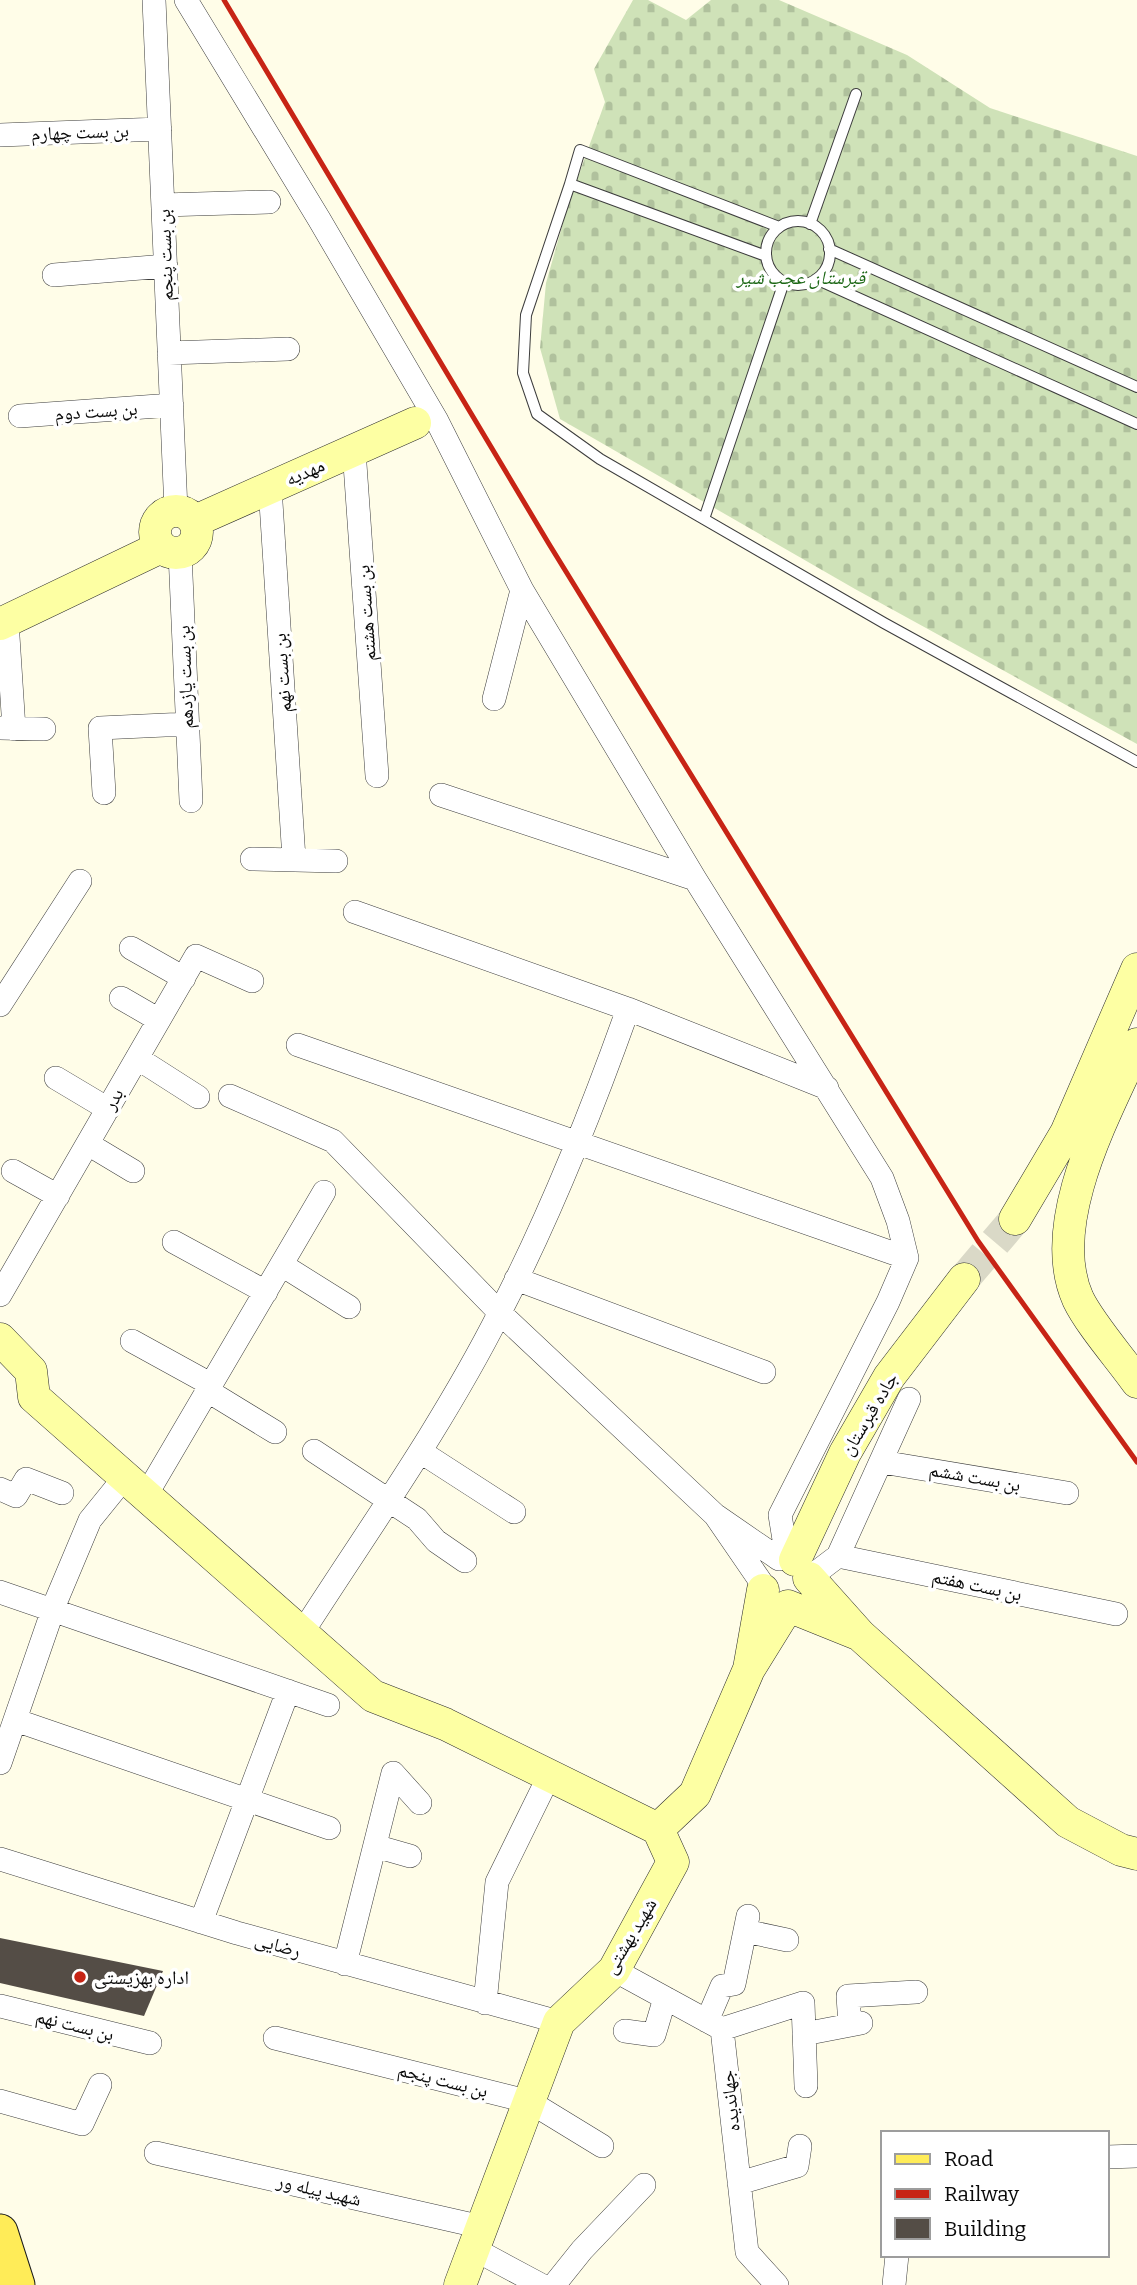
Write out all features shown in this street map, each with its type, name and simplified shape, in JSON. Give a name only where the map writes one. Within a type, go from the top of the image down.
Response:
[{"type":"main road","points":[[0,2232],[11,2280]]},
{"type":"street","name":"بن بست پنجم","points":[[154,0],[172,405],[185,515]]},
{"type":"street","points":[[186,0],[436,419],[522,590],[695,879],[882,1178],[898,1221],[907,1258],[780,1515],[783,1576]]},
{"type":"street","name":"بن بست چهارم","points":[[0,135],[160,129]]},
{"type":"street","points":[[163,205],[268,202]]},
{"type":"street","points":[[54,275],[166,266]]},
{"type":"street","points":[[169,353],[288,349]]},
{"type":"street","name":"بن بست دوم","points":[[20,416],[172,405]]},
{"type":"street","name":"مهدیه","points":[[185,515],[270,487],[415,423]]},
{"type":"street","name":"بن بست هشتم","points":[[354,450],[377,776]]},
{"type":"street","name":"بن بست نهم","points":[[270,487],[295,859]]},
{"type":"street","points":[[44,729],[7,729],[3,623],[171,550],[155,534],[158,520],[169,511],[185,515]]},
{"type":"street","name":"بن بست یازدهم","points":[[171,550],[187,724],[191,802]]},
{"type":"street","points":[[494,699],[522,590]]},
{"type":"street","points":[[104,793],[100,728],[187,724]]},
{"type":"street","points":[[441,795],[695,879]]},
{"type":"street","points":[[252,859],[336,861]]},
{"type":"street","points":[[0,1005],[80,881]]},
{"type":"street","points":[[355,912],[628,1009],[827,1088]]},
{"type":"street","points":[[131,948],[184,978]]},
{"type":"street","name":"بدر","points":[[0,1295],[196,956],[252,981]]},
{"type":"street","points":[[1015,1219],[1066,1133],[1137,969]]},
{"type":"street","points":[[121,998],[159,1020]]},
{"type":"street","points":[[302,1633],[421,1452],[500,1313],[579,1145],[628,1009]]},
{"type":"street","points":[[1137,1044],[1087,1157],[1070,1222],[1069,1262],[1078,1299],[1137,1382]]},
{"type":"street","points":[[298,1045],[907,1258]]},
{"type":"street","points":[[137,1058],[198,1097]]},
{"type":"street","points":[[56,1078],[108,1109]]},
{"type":"street","points":[[230,1096],[334,1141],[500,1313],[783,1576],[860,1635],[1068,1822],[1136,1851]]},
{"type":"street","points":[[88,1144],[133,1171]]},
{"type":"street","points":[[13,1171],[58,1196]]},
{"type":"street","points":[[0,1763],[53,1609],[90,1520],[135,1488],[210,1388],[324,1192]]},
{"type":"street","points":[[174,1242],[266,1292]]},
{"type":"street","points":[[282,1265],[349,1307]]},
{"type":"street","points":[[516,1279],[764,1372]]},
{"type":"street","name":"جاده قبرستان","points":[[657,1829],[695,1794],[749,1669],[783,1576],[845,1453],[889,1377],[964,1279]]},
{"type":"street","points":[[0,1339],[32,1371],[34,1397],[373,1696],[445,1724],[657,1829]]},
{"type":"street","points":[[132,1341],[210,1388],[275,1432]]},
{"type":"street","points":[[783,1576],[838,1556],[909,1399]]},
{"type":"street","points":[[314,1451],[417,1519],[436,1541],[465,1561]]},
{"type":"street","points":[[421,1452],[513,1512]]},
{"type":"street","name":"بن بست ششم","points":[[882,1462],[1067,1493]]},
{"type":"street","points":[[0,1489],[16,1496],[26,1479],[62,1493]]},
{"type":"street","name":"بن بست هفتم","points":[[838,1556],[1116,1614]]},
{"type":"street","points":[[0,1592],[328,1705]]},
{"type":"street","points":[[201,1922],[288,1691]]},
{"type":"street","points":[[15,1720],[329,1828]]},
{"type":"street","points":[[345,1964],[393,1773],[420,1803]]},
{"type":"street","points":[[485,2003],[497,1882],[550,1774]]},
{"type":"street","name":"شهید بهشتی","points":[[460,2285],[559,2022],[614,1970],[673,1862],[657,1829]]},
{"type":"street","points":[[374,1846],[410,1856]]},
{"type":"street","name":"رضایی","points":[[0,1859],[345,1964],[559,2022]]},
{"type":"street","points":[[715,2025],[722,1986],[734,1984],[747,1923],[787,1940]]},
{"type":"street","points":[[614,1970],[715,2025],[803,2003],[806,2085]]},
{"type":"street","points":[[804,2034],[856,2024],[848,1996],[916,1992]]},
{"type":"street","points":[[625,2031],[654,2035],[665,1998]]},
{"type":"street","name":"بن بست نهم","points":[[0,2006],[150,2043]]},
{"type":"street","name":"جهاندیده","points":[[715,2025],[747,2252],[776,2285]]},
{"type":"street","name":"بن بست پنجم","points":[[275,2038],[530,2102],[601,2146]]},
{"type":"street","points":[[0,2101],[82,2124],[100,2085]]},
{"type":"street","points":[[739,2183],[797,2166],[800,2146]]},
{"type":"street","name":"شهید پیله ور","points":[[156,2153],[478,2238],[541,2285]]},
{"type":"street","points":[[1109,2157],[1137,2156]]},
{"type":"street","points":[[554,2285],[582,2250],[644,2185]]},
{"type":"street","points":[[894,2285],[897,2257]]},
{"type":"lane","points":[[810,224],[856,94]]},
{"type":"lane","points":[[779,227],[580,150],[526,315],[523,373],[537,414],[600,459],[884,623],[1137,762]]},
{"type":"lane","points":[[570,184],[766,256]]},
{"type":"lane","points":[[800,221],[810,224],[826,238],[829,249],[827,266],[816,279],[806,284],[784,282],[775,276],[766,256],[771,235],[779,227],[800,221]]},
{"type":"lane","points":[[829,249],[1137,387]]},
{"type":"lane","points":[[816,279],[1137,424]]},
{"type":"lane","points":[[704,519],[784,282]]},
{"type":"green space","name":"قبرستان عجب شیر","points":[[633,0],[648,0],[686,20],[711,0],[779,0],[907,55],[990,108],[1137,156],[1137,744],[855,589],[560,419],[540,348],[546,283],[569,202],[605,102],[594,69]]},
{"type":"building","name":"اداره بهزیستی","points":[[0,1938],[163,1971],[144,2016],[0,1983]]},
{"type":"tunnel","points":[[964,1279],[1015,1219]]},
{"type":"railway","points":[[224,0],[549,544],[978,1241],[1137,1462]]},
{"type":"place","name":"اداره بهزیستی","points":[[80,1977]]}]
